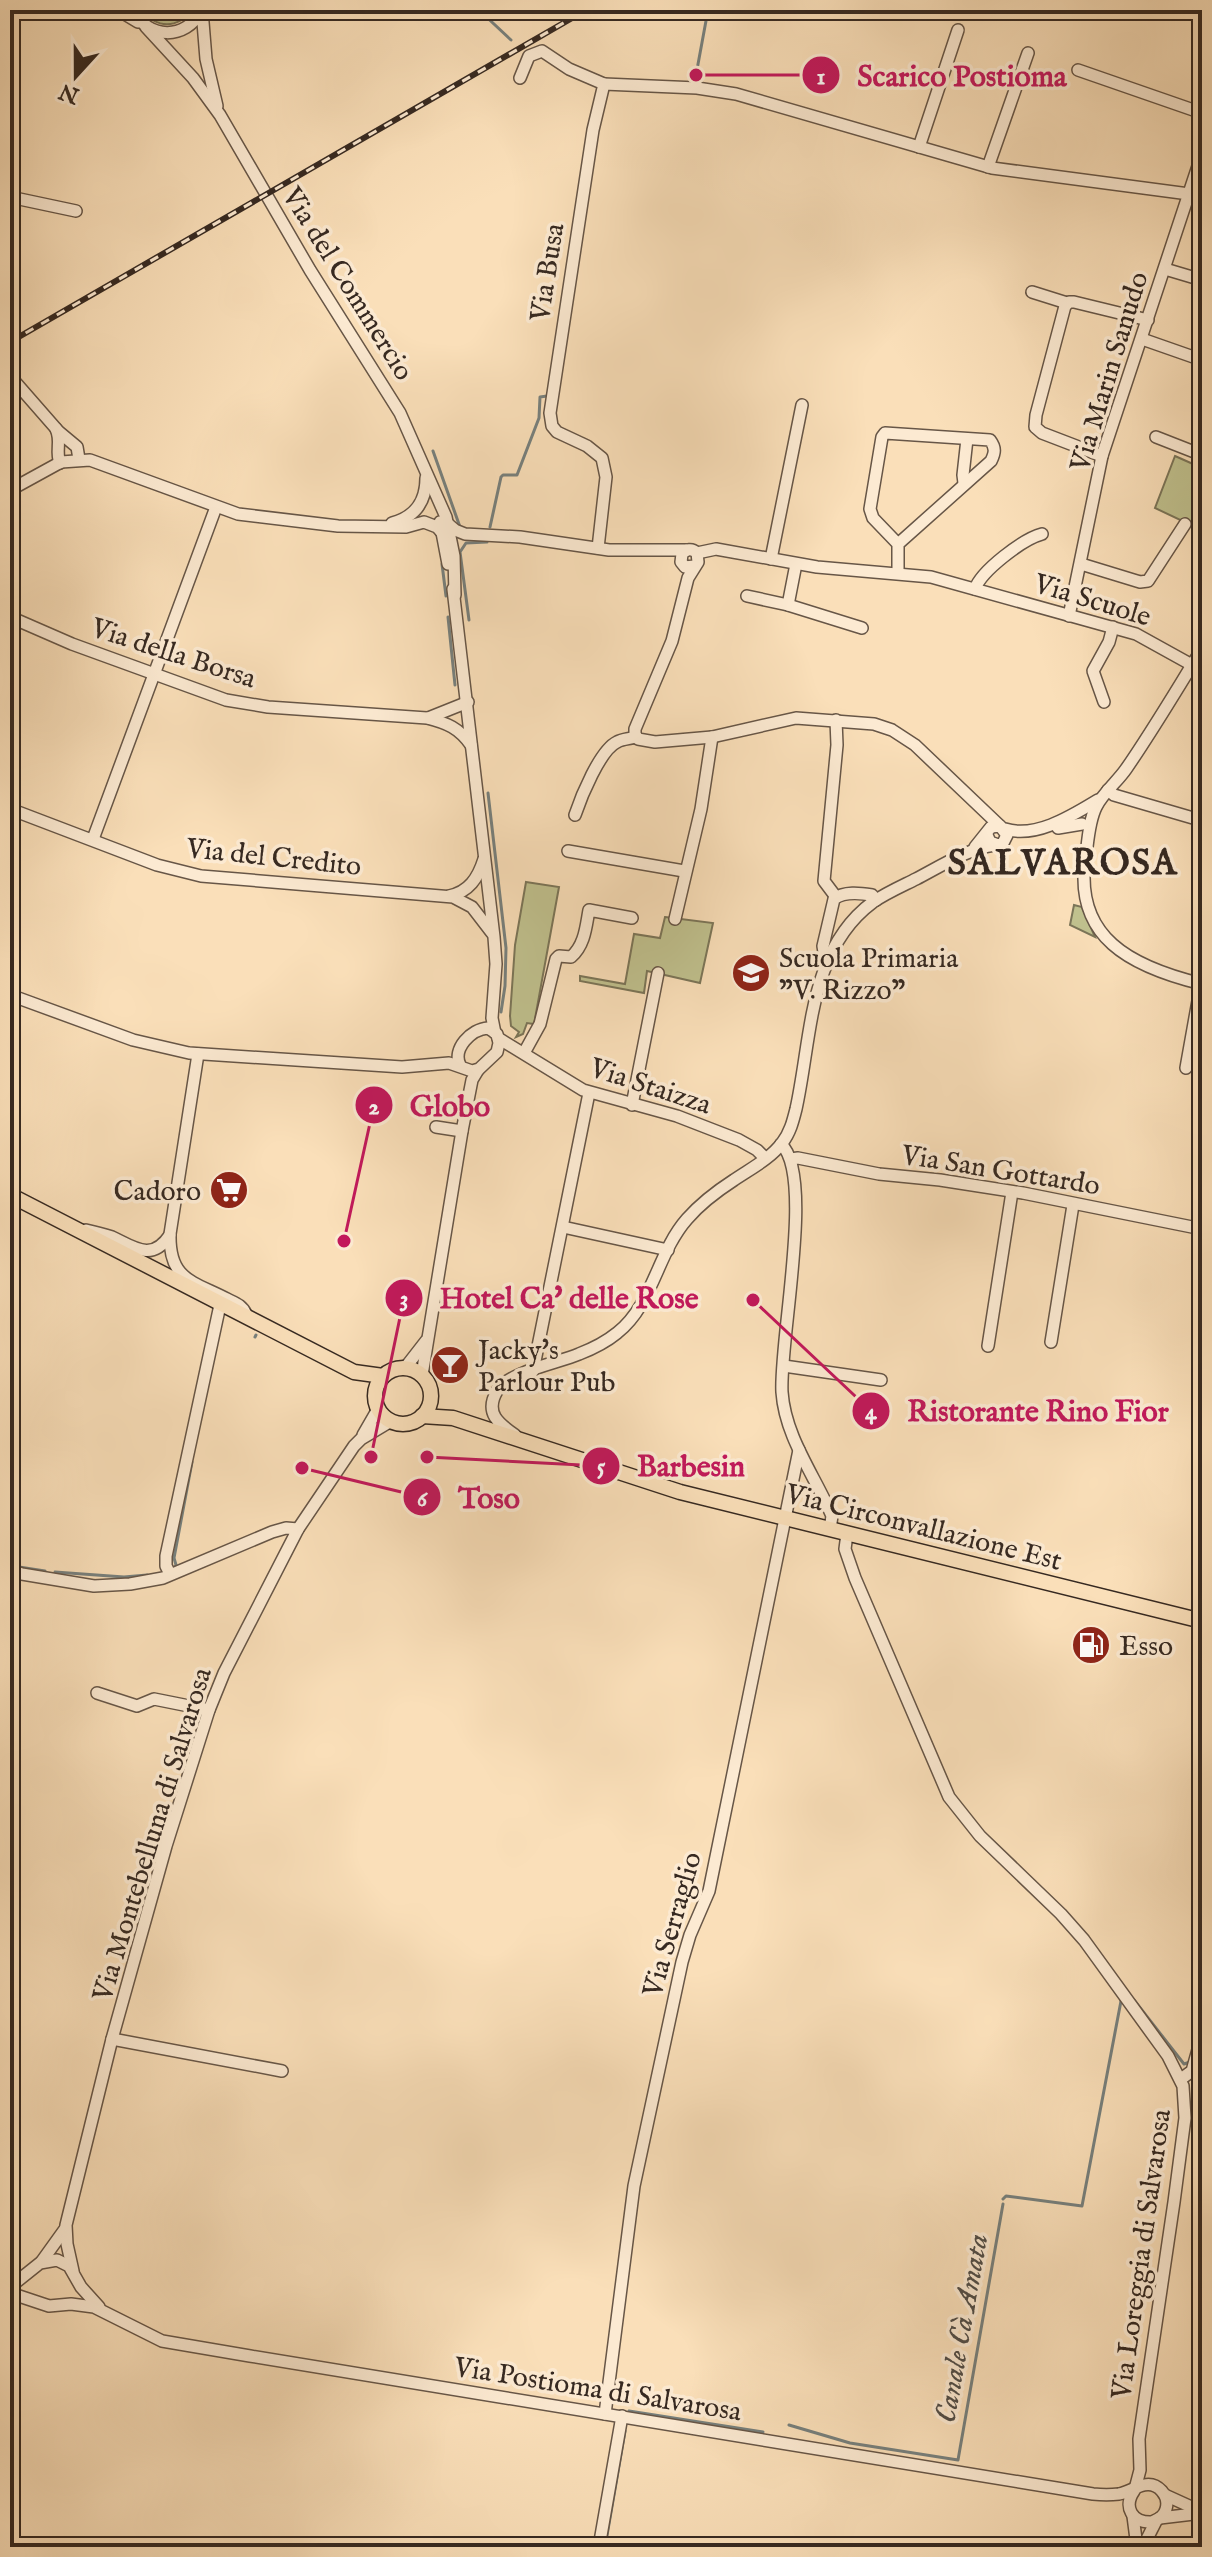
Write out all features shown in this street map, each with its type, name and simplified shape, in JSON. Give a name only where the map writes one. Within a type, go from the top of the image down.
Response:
[{"type":"main road","points":[[10,1195],[354,1372],[383,1376]]},
{"type":"main road","points":[[377,1404],[377,1386],[383,1376],[405,1368],[422,1375],[430,1390],[430,1401],[422,1416]]},
{"type":"main road","points":[[354,1372],[391,1421],[407,1424],[422,1416],[453,1418]]},
{"type":"main road","points":[[430,1401],[453,1418]]},
{"type":"main road","name":"Via Circonvallazione Est","points":[[453,1418],[680,1492],[1202,1621]]},
{"type":"street","points":[[118,10],[162,33],[176,32],[189,26],[202,10]]},
{"type":"street","points":[[133,10],[145,26]]},
{"type":"street","name":"Via del Commercio","points":[[202,10],[206,59],[220,115]]},
{"type":"street","name":"Via del Commercio","points":[[145,26],[193,78],[220,115],[310,270],[385,385],[410,431],[453,547],[455,595]]},
{"type":"street","points":[[919,147],[958,30]]},
{"type":"street","points":[[520,78],[529,56],[542,51],[569,69],[604,84],[697,88],[736,94],[988,167],[1202,198]]},
{"type":"street","points":[[988,167],[1028,53]]},
{"type":"street","points":[[1078,70],[1202,113]]},
{"type":"street","name":"Via Busa","points":[[598,548],[606,477],[602,458],[587,446],[557,432],[552,426],[550,413],[590,144],[604,84]]},
{"type":"street","name":"Via Marin Sanudo","points":[[1069,616],[1102,456],[1202,154]]},
{"type":"street","points":[[10,197],[76,211]]},
{"type":"street","points":[[1165,269],[1202,280]]},
{"type":"street","points":[[1032,292],[1067,303],[1074,302],[1148,320]]},
{"type":"street","points":[[1067,303],[1035,424],[1042,433],[1102,456]]},
{"type":"street","points":[[1142,339],[1202,360]]},
{"type":"street","points":[[10,376],[78,449],[79,459],[54,465],[10,490]]},
{"type":"street","points":[[767,559],[802,405]]},
{"type":"street","points":[[54,465],[59,436],[56,428]]},
{"type":"street","points":[[898,544],[991,461],[994,445],[990,440],[885,433],[882,437],[870,509],[873,518],[898,544],[898,573]]},
{"type":"street","points":[[1156,437],[1202,455]]},
{"type":"street","points":[[964,483],[967,439]]},
{"type":"street","name":"Via Scuole","points":[[79,459],[102,463],[216,507],[247,515],[322,524],[406,527],[426,523],[459,532],[598,548],[692,552],[716,549],[830,569],[931,577],[1136,634],[1192,665]]},
{"type":"street","points":[[383,525],[405,518],[419,506],[426,491],[428,475]]},
{"type":"street","points":[[93,839],[216,507]]},
{"type":"street","points":[[1081,564],[1140,582],[1147,581],[1185,524]]},
{"type":"street","name":"Via del Commercio","points":[[446,529],[491,899],[496,964],[492,1023],[497,1036]]},
{"type":"street","points":[[453,547],[458,541],[475,534]]},
{"type":"street","name":"Via Scuole","points":[[975,589],[988,572],[1030,537],[1042,534]]},
{"type":"street","name":"Via Scuole","points":[[651,551],[686,565]]},
{"type":"street","points":[[636,737],[635,729],[672,641],[685,588],[686,565],[698,559],[692,552]]},
{"type":"street","points":[[788,605],[796,564]]},
{"type":"street","points":[[747,596],[862,628]]},
{"type":"street","name":"Via della Borsa","points":[[10,617],[61,640],[220,698],[248,704],[444,722]]},
{"type":"street","points":[[1104,702],[1093,671],[1109,642],[1113,627]]},
{"type":"street","points":[[529,1444],[499,1423],[493,1415],[492,1403],[500,1387],[512,1378],[588,1351],[624,1327],[638,1308],[683,1224],[720,1189],[781,1144],[794,1117],[817,992],[828,956],[849,924],[876,900],[993,839],[1064,826],[1085,817],[1127,766],[1202,649]]},
{"type":"street","points":[[444,722],[457,721],[468,708]]},
{"type":"street","name":"Via della Borsa","points":[[424,718],[468,708]]},
{"type":"street","points":[[575,815],[594,772],[607,750],[618,741],[636,737],[648,742],[712,737],[788,719],[874,724],[893,731],[915,745],[1002,827],[1014,832],[1085,817]]},
{"type":"street","points":[[836,720],[837,745],[824,881],[836,897]]},
{"type":"street","points":[[444,722],[460,731],[473,749]]},
{"type":"street","points":[[675,919],[701,809],[712,737]]},
{"type":"street","points":[[1105,794],[1193,818],[1199,815],[1202,804]]},
{"type":"street","points":[[978,806],[993,839]]},
{"type":"street","name":"Via del Credito","points":[[10,809],[157,865],[201,876],[448,896],[468,904],[494,937]]},
{"type":"street","points":[[1085,817],[1088,842],[1084,889],[1091,915],[1103,935],[1115,948],[1138,962],[1202,984],[1186,1068]]},
{"type":"street","points":[[993,839],[991,827],[1002,827]]},
{"type":"street","points":[[993,839],[1006,838],[1002,827]]},
{"type":"street","points":[[463,891],[477,876],[485,851]]},
{"type":"street","points":[[568,851],[684,871]]},
{"type":"street","points":[[463,891],[491,899]]},
{"type":"street","name":"Via del Credito","points":[[448,896],[463,891]]},
{"type":"street","points":[[828,956],[823,946],[831,905],[836,897],[869,894],[876,900]]},
{"type":"street","points":[[468,904],[491,899]]},
{"type":"street","points":[[491,1058],[505,1053],[524,1053],[540,1024],[556,959],[559,956],[571,957],[578,951],[589,910],[632,918]]},
{"type":"street","points":[[632,1105],[658,973]]},
{"type":"street","points":[[10,995],[166,1050],[402,1067],[441,1063],[478,1070]]},
{"type":"street","name":"Via del Commercio","points":[[478,1030],[492,1002]]},
{"type":"street","points":[[422,1375],[473,1077],[498,1051],[497,1036],[488,1028],[478,1030],[441,1063]]},
{"type":"street","name":"Via Staizza","points":[[497,1036],[589,1093],[677,1116],[754,1148],[765,1158]]},
{"type":"street","points":[[458,1049],[457,1058],[470,1095]]},
{"type":"street","points":[[198,1054],[170,1234],[171,1258],[177,1270],[238,1305],[245,1311],[246,1318]]},
{"type":"street","points":[[533,1371],[589,1093]]},
{"type":"street","points":[[436,1127],[462,1131]]},
{"type":"street","points":[[781,1144],[791,1159],[796,1212],[783,1345],[783,1402],[799,1450],[831,1514],[830,1529]]},
{"type":"street","name":"Via San Gottardo","points":[[791,1159],[1012,1192],[1202,1229]]},
{"type":"street","points":[[988,1346],[1012,1192]]},
{"type":"street","points":[[1051,1342],[1073,1205]]},
{"type":"street","points":[[563,1227],[668,1250]]},
{"type":"street","points":[[73,1228],[102,1234],[142,1251],[162,1245],[170,1234]]},
{"type":"street","points":[[170,1574],[166,1556],[220,1305]]},
{"type":"street","points":[[405,1368],[428,1337]]},
{"type":"street","points":[[784,1366],[881,1380]]},
{"type":"street","points":[[361,1439],[377,1404]]},
{"type":"street","points":[[361,1439],[391,1421]]},
{"type":"street","name":"Via Montebelluna di Salvarosa","points":[[36,2266],[60,2238],[66,2225],[112,2039],[166,1846],[209,1710],[230,1660],[298,1529],[361,1439]]},
{"type":"street","name":"Via Serraglio","points":[[605,2414],[634,2186],[682,1962],[709,1891],[799,1450]]},
{"type":"street","points":[[10,1570],[94,1586],[130,1584],[163,1578],[272,1532],[298,1529]]},
{"type":"street","name":"Via Loreggia di Salvarosa","points":[[847,1534],[845,1547],[850,1564],[949,1797],[974,1830],[1084,1940],[1168,2056],[1181,2079],[1185,2118],[1134,2490]]},
{"type":"street","points":[[97,1693],[137,1706],[154,1699],[209,1710]]},
{"type":"street","points":[[1181,2079],[1192,2071],[1202,2035]]},
{"type":"street","name":"Via Montebelluna di Salvarosa","points":[[112,2039],[282,2071]]},
{"type":"street","name":"Via Montebelluna di Salvarosa","points":[[66,2225],[66,2241],[74,2274]]},
{"type":"street","points":[[38,2300],[29,2285],[36,2266],[57,2260],[64,2262],[74,2274],[74,2292],[63,2304]]},
{"type":"street","name":"Via Postioma di Salvarosa","points":[[36,2266],[10,2290],[49,2306],[63,2304],[103,2310]]},
{"type":"street","name":"Via Postioma di Salvarosa","points":[[74,2274],[88,2296],[103,2310],[155,2338],[172,2343],[1093,2494],[1134,2490]]},
{"type":"street","points":[[599,2547],[622,2416]]},
{"type":"street","points":[[1140,2463],[1165,2495],[1202,2512]]},
{"type":"street","points":[[1140,2547],[1128,2504],[1134,2490],[1147,2484],[1155,2486]]},
{"type":"street","name":"Via Postioma di Salvarosa","points":[[1093,2494],[1132,2515]]},
{"type":"street","points":[[1140,2547],[1166,2510],[1165,2495]]},
{"type":"street","points":[[1132,2515],[1144,2522],[1202,2512]]},
{"type":"green space","points":[[143,10],[191,10],[180,21],[167,24],[154,21]]},
{"type":"green space","points":[[1175,456],[1202,468],[1202,515],[1195,527],[1155,508]]},
{"type":"green space","points":[[526,882],[559,887],[534,1024],[527,1023],[523,1034],[516,1037],[519,1032],[511,1026],[510,1016],[515,945]]},
{"type":"green space","points":[[1074,905],[1082,907],[1095,937],[1070,925]]},
{"type":"green space","points":[[665,917],[713,923],[700,983],[647,971],[644,993],[580,981],[580,976],[625,984],[634,934],[660,938]]},
{"type":"waterway","points":[[101,10],[116,19]]},
{"type":"waterway","points":[[479,10],[511,40]]},
{"type":"waterway","points":[[696,75],[708,10]]},
{"type":"waterway","points":[[490,527],[501,477],[517,475],[539,418],[540,397],[547,396]]},
{"type":"waterway","points":[[433,451],[460,527]]},
{"type":"waterway","points":[[469,620],[460,552],[466,543],[487,542]]},
{"type":"waterway","points":[[442,564],[446,596]]},
{"type":"waterway","points":[[448,617],[455,685]]},
{"type":"waterway","points":[[488,793],[506,948],[501,1012]]},
{"type":"waterway","points":[[175,1567],[174,1558],[192,1462]]},
{"type":"waterway","points":[[19,1567],[45,1571]]},
{"type":"waterway","points":[[55,1572],[124,1577],[147,1575]]},
{"type":"waterway","name":"Canale Cà Amata","points":[[1134,2000],[1184,2064],[1190,2062]]},
{"type":"waterway","name":"Canale Cà Amata","points":[[1003,2199],[1006,2196],[1082,2206],[1121,2001]]},
{"type":"waterway","name":"Canale Cà Amata","points":[[1198,2032],[1202,2015]]},
{"type":"waterway","name":"Canale Cà Amata","points":[[789,2425],[850,2443],[958,2460],[1003,2204]]},
{"type":"waterway","name":"Canale Cà Amata","points":[[629,2411],[763,2432]]},
{"type":"waterway","name":"Canale Cà Amata","points":[[605,2547],[625,2431]]},
{"type":"railway","points":[[10,342],[586,10]]},
{"type":"place","name":"Scarico Postioma","points":[[696,75]]},
{"type":"place","name":"Scuola Primaria \"V. Rizzo\"","points":[[751,973]]},
{"type":"place","name":"Cadoro","points":[[229,1190]]},
{"type":"place","name":"Globo","points":[[344,1241]]},
{"type":"place","name":"Ristorante Rino Fior","points":[[753,1300]]},
{"type":"place","name":"Jacky's Parlour Pub","points":[[450,1365]]},
{"type":"place","name":"Hotel Ca' delle Rose","points":[[371,1457]]},
{"type":"place","name":"Barbesin","points":[[427,1457]]},
{"type":"place","name":"Toso","points":[[302,1468]]},
{"type":"place","name":"Esso","points":[[1091,1645]]},
{"type":"district","name":"SALVAROSA","points":[[1063,861]]}]
